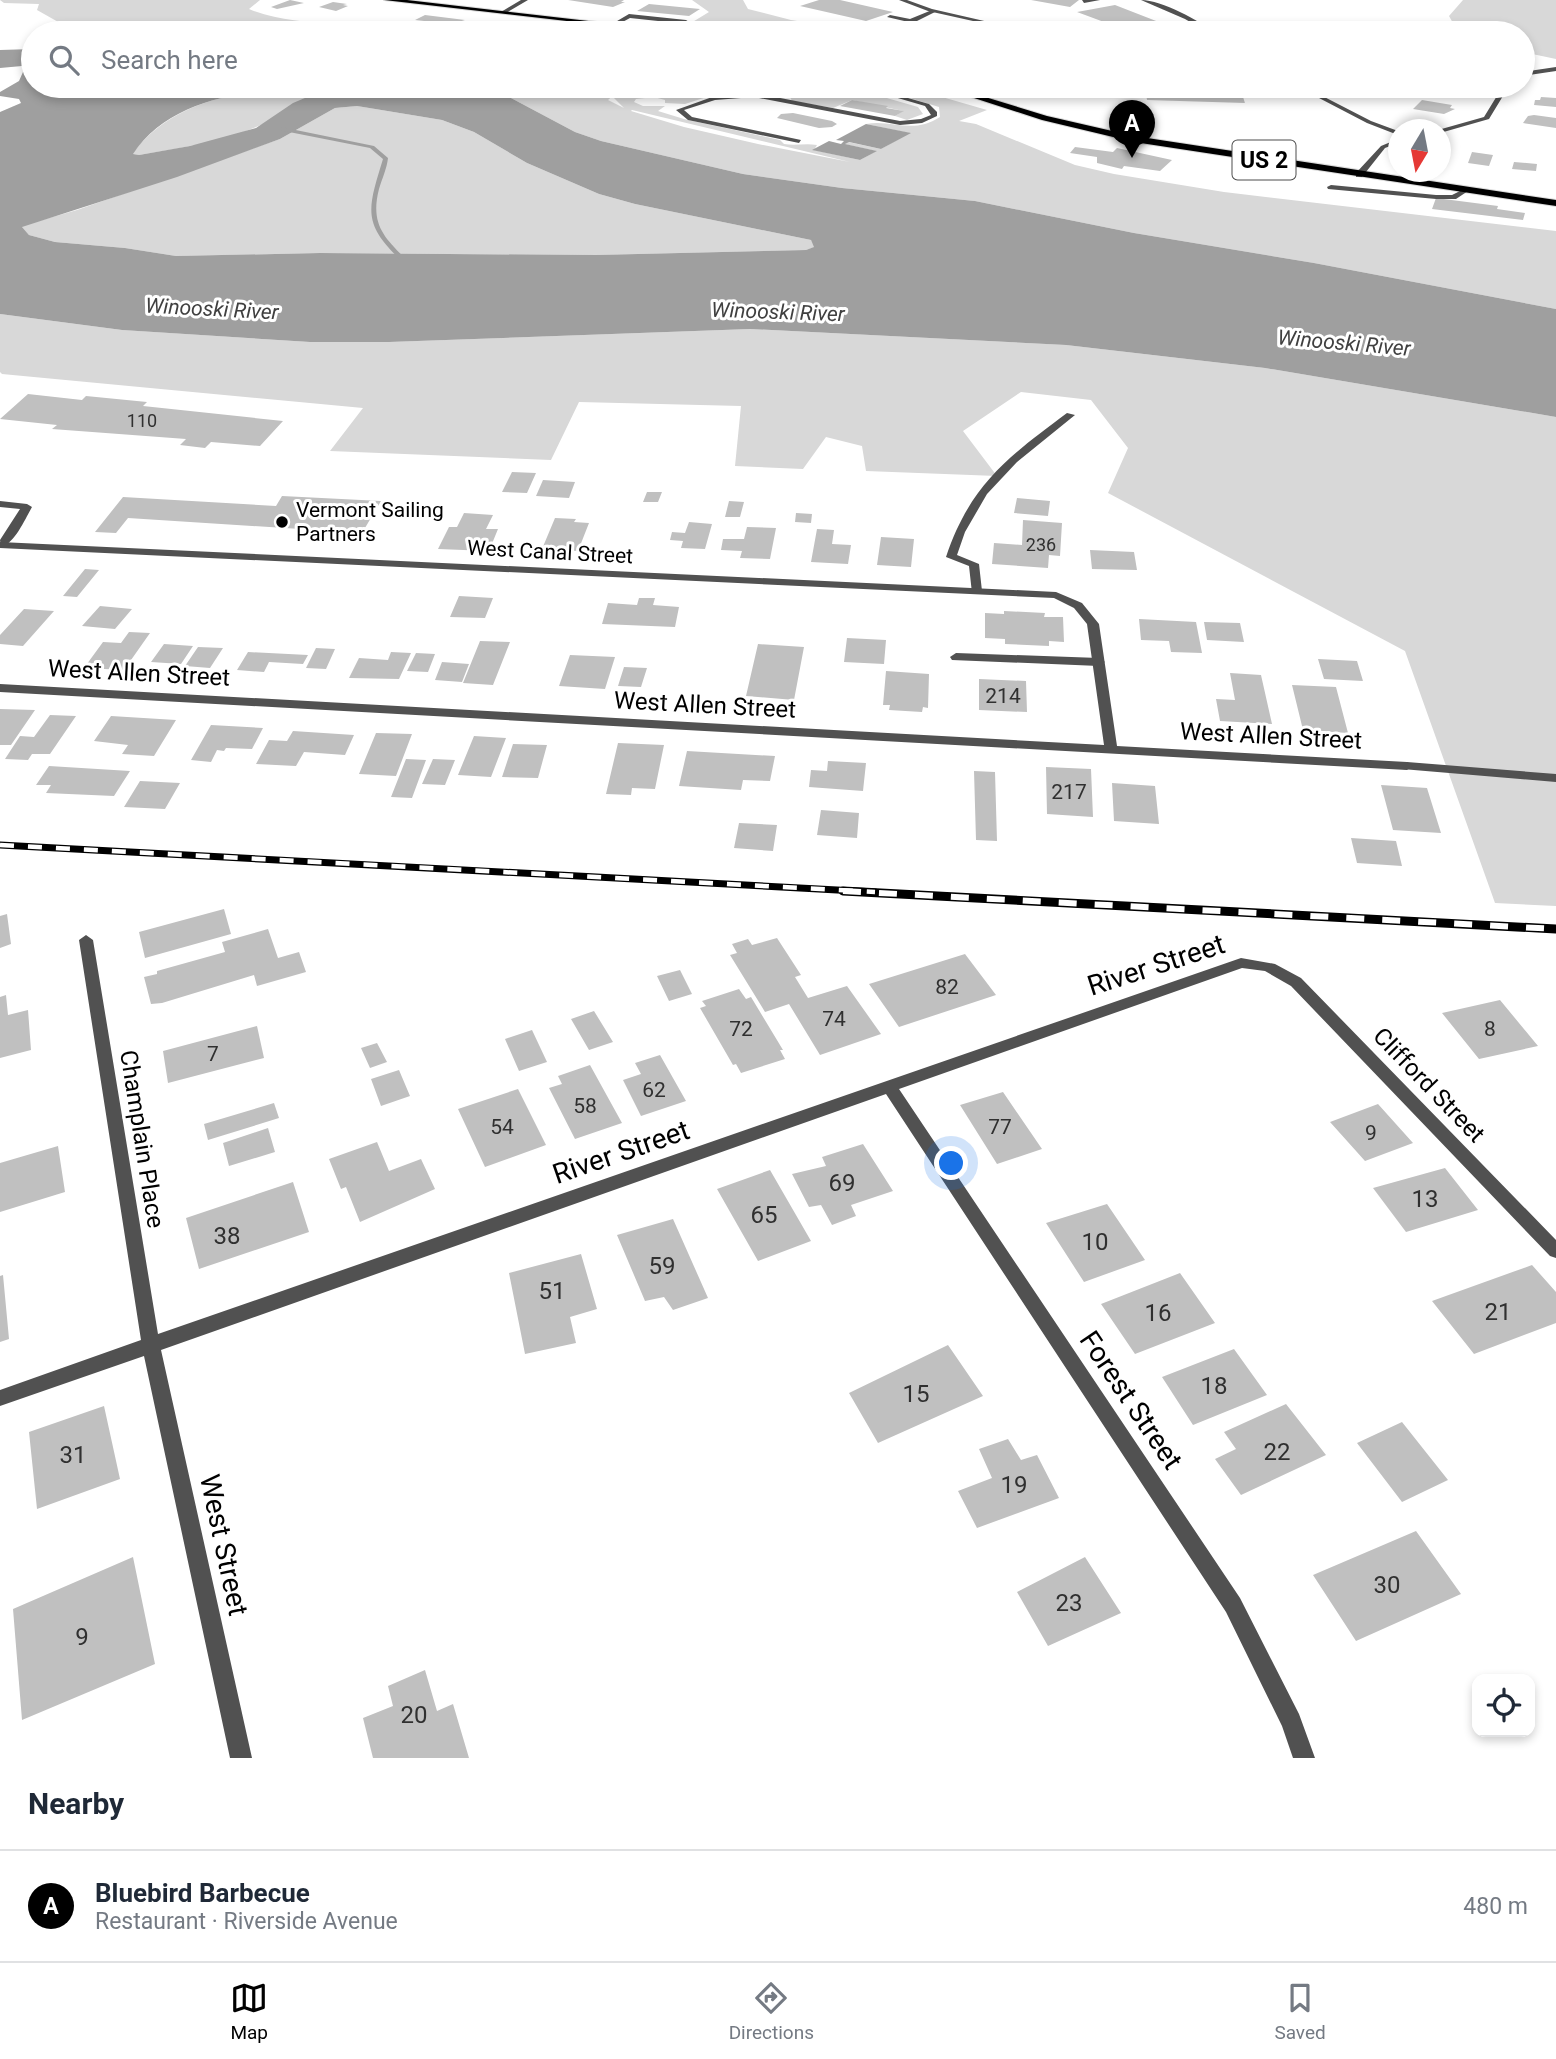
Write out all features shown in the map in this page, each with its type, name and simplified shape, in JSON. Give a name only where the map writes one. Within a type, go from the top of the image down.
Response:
[{"type":"main road","points":[[388,0],[587,21]]},
{"type":"main road","name":"US 2","points":[[980,98],[1045,118],[1123,137],[1556,203]]},
{"type":"street","points":[[504,12],[525,0]]},
{"type":"street","points":[[902,0],[934,11],[979,21]]},
{"type":"street","points":[[1084,1],[1097,0]]},
{"type":"street","points":[[1144,0],[1192,21]]},
{"type":"street","points":[[890,17],[911,21],[934,11]]},
{"type":"street","points":[[620,21],[629,16],[676,21]]},
{"type":"street","points":[[1535,72],[1556,69]]},
{"type":"street","points":[[718,98],[679,110],[681,115],[690,119],[799,141]]},
{"type":"street","points":[[770,98],[900,123],[922,121],[934,116],[932,108],[927,105],[902,98]]},
{"type":"street","points":[[1322,98],[1388,129]]},
{"type":"street","points":[[1451,128],[1488,118],[1499,98]]},
{"type":"street","points":[[1359,175],[1388,145]]},
{"type":"street","points":[[1331,187],[1436,197],[1453,197],[1464,191]]},
{"type":"street","points":[[976,591],[974,564],[951,557],[983,489],[1000,469],[1070,415]]},
{"type":"street","points":[[0,504],[27,507],[12,533],[0,545]]},
{"type":"street","name":"West Canal Street","points":[[0,545],[1056,595],[1069,600],[1088,614],[1093,624],[1099,662]]},
{"type":"street","points":[[956,657],[1099,662],[1111,751]]},
{"type":"street","name":"West Allen Street","points":[[0,688],[1407,766],[1556,778]]},
{"type":"street","name":"Champlain Place","points":[[86,940],[151,1345]]},
{"type":"street","name":"River Street","points":[[0,1398],[1221,969],[1241,963],[1260,963]]},
{"type":"street","name":"Clifford Street","points":[[1260,963],[1283,972],[1296,982],[1556,1251]]},
{"type":"street","name":"Forest Street","points":[[889,1086],[1233,1605],[1291,1722],[1304,1758]]},
{"type":"street","name":"West Street","points":[[151,1345],[241,1758]]},
{"type":"shaded area","points":[[0,0],[260,0],[249,9],[301,21],[56,21],[37,10],[39,4],[4,3]]},
{"type":"shaded area","points":[[692,0],[743,0],[748,9],[797,21],[694,21],[709,12]]},
{"type":"shaded area","points":[[1463,0],[1556,0],[1556,59],[1535,55],[1535,21],[1452,21],[1449,16]]},
{"type":"shaded area","points":[[224,98],[307,98],[264,124],[242,133],[199,144],[132,154],[144,140],[173,117]]},
{"type":"shaded area","points":[[511,98],[610,98],[608,100],[624,108],[614,98],[645,98],[636,99],[634,102],[643,106],[665,106],[658,111],[684,119],[780,140],[784,144],[817,145],[814,150],[860,160],[876,151],[844,144],[848,142],[881,149],[909,133],[866,124],[921,125],[940,117],[939,107],[910,98],[946,98],[987,110],[959,121],[976,124],[1075,165],[1114,174],[1224,192],[1556,231],[1556,309],[1314,263],[1134,233],[975,201],[842,188],[743,174],[601,141],[575,132]],"holes":[[[632,110],[850,162],[684,127],[631,111]]]},
{"type":"shaded area","points":[[658,98],[704,98],[685,104],[665,103],[665,100]]},
{"type":"shaded area","points":[[790,98],[887,98],[918,107],[923,114],[907,120],[895,116],[903,111],[852,100],[833,108],[792,101]]},
{"type":"shaded area","points":[[357,106],[442,120],[474,132],[527,163],[599,194],[635,204],[811,240],[815,247],[806,250],[596,255],[320,253],[176,256],[55,242],[29,235],[21,226],[77,210],[280,139],[335,108]]},
{"type":"shaded area","points":[[0,314],[122,330],[310,342],[389,342],[750,329],[1066,345],[1265,368],[1556,417],[1556,906],[1495,903],[1405,651],[1108,493],[1128,448],[1091,400],[1021,392],[963,431],[997,476],[866,471],[862,446],[826,437],[803,469],[735,466],[741,406],[579,402],[551,460],[330,451],[363,408],[2,374]]},
{"type":"water","name":"Winooski River","points":[[21,76],[21,98],[224,98],[172,117],[144,140],[133,154],[139,155],[190,146],[256,128],[305,98],[511,98],[575,132],[601,141],[743,174],[842,188],[975,201],[1134,233],[1314,263],[1556,309],[1556,417],[1265,368],[1066,345],[750,329],[389,342],[310,342],[122,330],[0,314],[0,112],[21,103],[19,99],[0,96],[0,92],[19,81]],"holes":[[[357,106],[442,120],[474,132],[527,163],[599,194],[635,204],[811,240],[814,247],[806,250],[596,255],[320,253],[176,256],[55,242],[29,235],[22,227],[177,177],[280,139],[335,108]]]},
{"type":"water","points":[[866,124],[911,133],[881,149],[849,142],[845,144],[877,151],[860,160],[812,150],[829,141],[841,144],[844,141],[836,140]]},
{"type":"building","points":[[290,0],[304,3],[277,9],[271,7]]},
{"type":"building","points":[[568,0],[624,0],[621,2],[625,2],[613,7]]},
{"type":"building","points":[[819,0],[840,0],[893,12],[866,21],[800,6]]},
{"type":"building","points":[[1031,0],[1079,0],[1070,7]]},
{"type":"building","points":[[333,2],[348,6],[336,11],[319,7]]},
{"type":"building","points":[[649,4],[700,9],[689,16],[637,11]]},
{"type":"building","points":[[1115,5],[1156,21],[1101,21],[1077,12]]},
{"type":"building","points":[[425,15],[465,20],[424,21],[415,20]]},
{"type":"building","points":[[1541,97],[1556,98],[1556,107],[1534,105],[1535,100],[1540,100]]},
{"type":"building","points":[[1243,98],[1245,103],[1147,100]]},
{"type":"building","points":[[852,100],[904,111],[895,116],[840,106]]},
{"type":"building","points":[[1422,100],[1452,105],[1450,108],[1455,109],[1444,114],[1413,109]]},
{"type":"building","points":[[793,113],[837,124],[819,128],[777,118],[781,114]]},
{"type":"building","points":[[1528,116],[1556,118],[1556,128],[1523,123]]},
{"type":"building","points":[[1075,147],[1113,152],[1117,148],[1172,160],[1160,171],[1124,166],[1122,169],[1097,163],[1097,157],[1070,153]]},
{"type":"building","points":[[1472,152],[1493,155],[1489,166],[1468,163]]},
{"type":"building","points":[[1514,162],[1537,164],[1536,171],[1512,169]]},
{"type":"building","points":[[1436,198],[1498,206],[1497,209],[1525,213],[1523,220],[1432,209]]},
{"type":"building","points":[[28,394],[82,400],[86,396],[147,402],[143,406],[283,421],[260,446],[211,442],[205,448],[180,445],[186,439],[52,429],[57,425],[0,419]]},
{"type":"building","points":[[512,472],[536,473],[527,493],[502,492]]},
{"type":"building","points":[[543,480],[575,482],[569,498],[536,496]]},
{"type":"building","points":[[647,492],[662,492],[658,502],[643,502]]},
{"type":"building","points":[[282,496],[381,501],[362,533],[128,518],[116,533],[95,532],[123,497],[276,506]]},
{"type":"building","points":[[1017,498],[1050,501],[1048,516],[1014,513]]},
{"type":"building","points":[[729,501],[744,502],[740,517],[725,517]]},
{"type":"building","points":[[464,513],[493,515],[486,529],[498,529],[489,551],[438,549],[449,527],[457,527]]},
{"type":"building","points":[[796,513],[812,514],[811,523],[795,522]]},
{"type":"building","points":[[555,518],[589,523],[578,551],[542,549]]},
{"type":"building","points":[[1023,520],[1062,523],[1060,556],[1049,555],[1048,568],[992,564],[994,543],[1022,545]]},
{"type":"building","points":[[689,522],[712,524],[705,549],[681,548],[683,541],[670,540],[672,532],[685,533]]},
{"type":"building","points":[[747,527],[776,528],[770,559],[740,558],[742,551],[721,550],[723,539],[744,539]]},
{"type":"building","points":[[817,529],[834,530],[832,544],[851,545],[848,564],[811,562]]},
{"type":"building","points":[[881,537],[914,539],[911,567],[877,565]]},
{"type":"building","points":[[1090,550],[1134,552],[1137,570],[1092,569]]},
{"type":"building","points":[[85,569],[99,570],[77,597],[63,596]]},
{"type":"building","points":[[459,596],[493,598],[485,618],[450,617]]},
{"type":"building","points":[[639,598],[655,598],[653,605],[679,607],[675,627],[602,624],[608,603],[637,605]]},
{"type":"building","points":[[100,606],[132,609],[115,629],[82,626]]},
{"type":"building","points":[[24,609],[54,611],[23,646],[0,644],[0,635]]},
{"type":"building","points":[[1004,611],[1045,613],[1044,617],[1063,617],[1064,642],[1049,641],[1049,646],[1005,644],[1005,639],[985,638],[985,613],[1004,614]]},
{"type":"building","points":[[1139,619],[1196,622],[1202,653],[1171,652],[1169,641],[1141,640]]},
{"type":"building","points":[[1204,622],[1240,623],[1244,642],[1207,640]]},
{"type":"building","points":[[129,632],[150,633],[124,670],[84,668],[103,642],[121,643]]},
{"type":"building","points":[[847,638],[886,640],[884,664],[844,662]]},
{"type":"building","points":[[480,641],[510,642],[493,685],[463,683]]},
{"type":"building","points":[[164,644],[193,646],[181,664],[151,662]]},
{"type":"building","points":[[758,644],[804,647],[794,700],[746,696]]},
{"type":"building","points":[[198,647],[223,648],[210,668],[185,666]]},
{"type":"building","points":[[316,648],[335,649],[326,669],[306,668]]},
{"type":"building","points":[[248,652],[308,655],[303,664],[269,662],[264,672],[237,670]]},
{"type":"building","points":[[391,652],[411,653],[399,679],[349,678],[359,658],[388,660]]},
{"type":"building","points":[[416,653],[435,654],[428,672],[407,671]]},
{"type":"building","points":[[570,655],[615,657],[605,689],[559,686]]},
{"type":"building","points":[[1318,659],[1357,661],[1363,681],[1324,679]]},
{"type":"building","points":[[442,662],[469,664],[462,682],[435,680]]},
{"type":"building","points":[[624,667],[647,668],[641,687],[618,686]]},
{"type":"building","points":[[886,671],[929,674],[928,708],[923,707],[922,712],[889,710],[890,705],[883,705]]},
{"type":"building","points":[[1230,673],[1261,675],[1272,724],[1220,721],[1216,699],[1235,700]]},
{"type":"building","points":[[979,679],[1026,681],[1027,712],[979,710]]},
{"type":"building","points":[[1292,685],[1336,687],[1348,733],[1303,730]]},
{"type":"building","points":[[0,709],[35,710],[11,745],[0,745]]},
{"type":"building","points":[[50,715],[76,716],[50,754],[32,754],[28,760],[5,759],[20,736],[34,737]]},
{"type":"building","points":[[111,716],[176,720],[154,756],[122,754],[128,745],[94,741]]},
{"type":"building","points":[[211,725],[263,728],[252,749],[226,748],[224,751],[217,750],[211,762],[191,760]]},
{"type":"building","points":[[293,731],[354,735],[345,755],[304,752],[296,766],[256,764],[269,740],[287,741]]},
{"type":"building","points":[[376,733],[412,734],[396,776],[359,774]]},
{"type":"building","points":[[474,736],[506,738],[491,777],[458,775]]},
{"type":"building","points":[[618,743],[664,745],[655,789],[632,788],[631,795],[606,794]]},
{"type":"building","points":[[513,744],[547,745],[538,778],[502,777]]},
{"type":"building","points":[[687,751],[775,756],[770,781],[743,780],[741,790],[679,786]]},
{"type":"building","points":[[406,759],[426,760],[412,798],[391,797]]},
{"type":"building","points":[[433,759],[455,760],[445,785],[422,784]]},
{"type":"building","points":[[828,761],[866,763],[863,791],[809,787],[811,770],[827,771]]},
{"type":"building","points":[[49,766],[130,771],[114,796],[46,793],[51,785],[36,785]]},
{"type":"building","points":[[1046,767],[1091,769],[1093,817],[1047,814]]},
{"type":"building","points":[[974,771],[995,772],[997,841],[976,840]]},
{"type":"building","points":[[140,781],[180,783],[165,809],[124,807]]},
{"type":"building","points":[[1112,783],[1155,786],[1159,824],[1114,821]]},
{"type":"building","points":[[1381,785],[1427,788],[1441,833],[1393,830]]},
{"type":"building","points":[[821,810],[859,813],[857,838],[817,835]]},
{"type":"building","points":[[739,823],[777,825],[773,851],[734,848]]},
{"type":"building","points":[[1351,838],[1396,841],[1402,866],[1357,863]]},
{"type":"building","points":[[224,909],[231,934],[145,958],[139,932]]},
{"type":"building","points":[[7,914],[11,944],[0,948],[0,916]]},
{"type":"building","points":[[268,929],[278,958],[299,952],[306,972],[257,986],[254,975],[151,1004],[144,977],[225,952],[222,942]]},
{"type":"building","points":[[777,938],[801,975],[795,977],[808,998],[847,986],[881,1034],[820,1055],[789,1004],[765,1012],[730,955],[737,953],[732,944],[748,939],[752,945]]},
{"type":"building","points":[[965,954],[996,995],[899,1027],[869,984]]},
{"type":"building","points":[[680,970],[692,994],[669,1001],[657,976]]},
{"type":"building","points":[[739,989],[746,999],[751,997],[783,1050],[780,1050],[785,1059],[741,1073],[736,1064],[733,1065],[700,1008],[706,1006],[702,1001]]},
{"type":"building","points":[[6,995],[8,1015],[28,1010],[31,1050],[0,1058],[0,997]]},
{"type":"building","points":[[1500,1000],[1538,1046],[1479,1059],[1442,1013]]},
{"type":"building","points":[[594,1011],[613,1042],[589,1050],[571,1019]]},
{"type":"building","points":[[257,1026],[264,1058],[168,1083],[163,1051]]},
{"type":"building","points":[[532,1030],[547,1062],[519,1071],[505,1039]]},
{"type":"building","points":[[377,1043],[387,1062],[370,1068],[361,1048]]},
{"type":"building","points":[[660,1055],[686,1101],[641,1116],[623,1080],[641,1074],[635,1063]]},
{"type":"building","points":[[590,1065],[622,1123],[575,1139],[549,1088],[562,1084],[558,1076]]},
{"type":"building","points":[[399,1070],[410,1096],[381,1106],[371,1079]]},
{"type":"building","points":[[518,1089],[546,1145],[485,1167],[458,1109]]},
{"type":"building","points":[[1003,1092],[1042,1149],[997,1164],[960,1105]]},
{"type":"building","points":[[274,1103],[279,1118],[208,1140],[204,1124]]},
{"type":"building","points":[[1378,1104],[1413,1143],[1365,1161],[1330,1122]]},
{"type":"building","points":[[268,1128],[275,1152],[229,1166],[223,1143]]},
{"type":"building","points":[[377,1142],[389,1171],[421,1159],[435,1189],[360,1222],[346,1187],[341,1189],[329,1159]]},
{"type":"building","points":[[863,1144],[893,1191],[851,1205],[856,1216],[832,1225],[821,1205],[809,1207],[792,1174],[826,1166],[822,1157]]},
{"type":"building","points":[[58,1146],[65,1192],[0,1212],[0,1163]]},
{"type":"building","points":[[1445,1168],[1478,1210],[1406,1232],[1373,1188]]},
{"type":"building","points":[[770,1170],[811,1241],[758,1261],[717,1189]]},
{"type":"building","points":[[293,1182],[309,1232],[199,1269],[186,1218]]},
{"type":"building","points":[[1107,1204],[1145,1260],[1084,1282],[1046,1223]]},
{"type":"building","points":[[673,1219],[708,1298],[673,1310],[664,1297],[645,1301],[617,1235]]},
{"type":"building","points":[[581,1254],[597,1309],[570,1317],[576,1343],[525,1354],[509,1273]]},
{"type":"building","points":[[1532,1265],[1556,1292],[1556,1323],[1474,1354],[1432,1301]]},
{"type":"building","points":[[1180,1273],[1215,1323],[1135,1354],[1101,1304]]},
{"type":"building","points":[[3,1275],[9,1339],[0,1342],[0,1276]]},
{"type":"building","points":[[948,1345],[983,1396],[878,1443],[849,1393]]},
{"type":"building","points":[[1234,1349],[1267,1395],[1193,1425],[1162,1377]]},
{"type":"building","points":[[1286,1404],[1326,1455],[1241,1495],[1215,1459],[1236,1449],[1224,1432]]},
{"type":"building","points":[[104,1406],[120,1479],[37,1509],[29,1432]]},
{"type":"building","points":[[1402,1422],[1448,1480],[1402,1502],[1357,1443]]},
{"type":"building","points":[[1008,1439],[1021,1460],[1037,1455],[1059,1498],[977,1528],[958,1491],[992,1478],[979,1449]]},
{"type":"building","points":[[1416,1531],[1461,1594],[1356,1641],[1313,1575]]},
{"type":"building","points":[[133,1557],[155,1664],[22,1720],[13,1609]]},
{"type":"building","points":[[1085,1557],[1121,1613],[1048,1646],[1017,1592]]},
{"type":"building","points":[[425,1670],[437,1711],[453,1704],[469,1758],[373,1758],[363,1718],[393,1706],[388,1686]]},
{"type":"waterway","points":[[0,59],[21,58]]},
{"type":"waterway","points":[[281,129],[372,147],[386,159],[373,204],[373,215],[382,237],[406,262]]},
{"type":"railway","points":[[0,845],[875,892]]},
{"type":"railway","points":[[843,891],[1556,929]]},
{"type":"place","name":"Bluebird Barbecue","points":[[1132,158]]},
{"type":"place","name":"Vermont Sailing Partners","points":[[282,522]]}]
